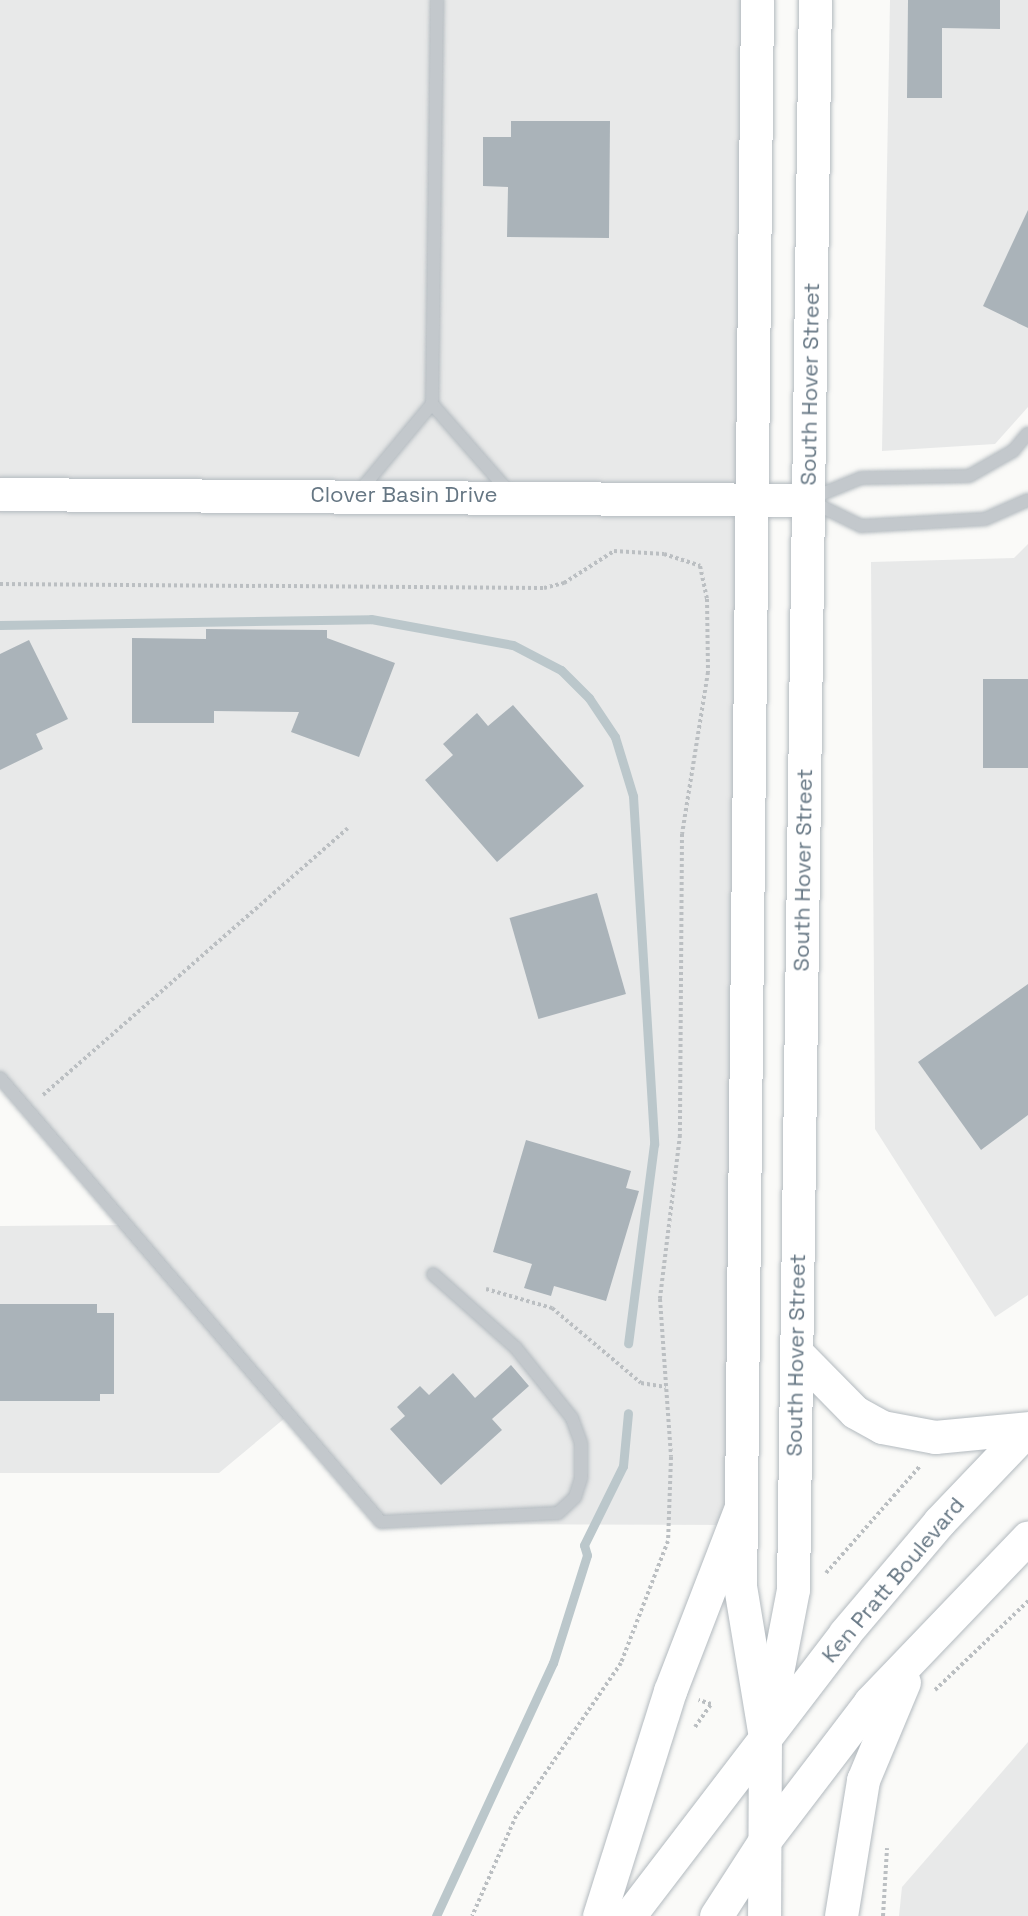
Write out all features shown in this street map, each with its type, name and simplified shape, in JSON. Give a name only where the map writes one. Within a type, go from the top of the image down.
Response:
[{"type":"main road","name":"South Hover Street","points":[[757,0],[740,1586],[765,1737],[764,1916]]},
{"type":"main road","name":"South Hover Street","points":[[765,1737],[793,1589],[815,0]]},
{"type":"main road","name":"Clover Basin Drive","points":[[0,494],[512,495],[808,500]]},
{"type":"main road","points":[[796,1352],[855,1412],[882,1427],[935,1437],[1028,1429]]},
{"type":"main road","name":"Ken Pratt Boulevard","points":[[628,1916],[765,1737],[932,1530],[1028,1429]]},
{"type":"main road","points":[[599,1916],[670,1691],[741,1508]]},
{"type":"main road","points":[[716,1916],[765,1840],[870,1702],[942,1622],[1028,1537]]},
{"type":"main road","points":[[841,1916],[873,1747],[890,1705],[942,1622]]},
{"type":"lane","points":[[356,495],[432,404],[437,0]]},
{"type":"lane","points":[[432,404],[512,495]]},
{"type":"lane","name":"Clover Basin Drive","points":[[808,500],[861,478],[969,476],[1013,451],[1028,433]]},
{"type":"lane","name":"Clover Basin Drive","points":[[808,500],[861,526],[985,519],[1028,500]]},
{"type":"lane","points":[[0,1077],[381,1522],[558,1513],[578,1493],[582,1478],[581,1443],[572,1418],[516,1348],[433,1274]]},
{"type":"path","points":[[0,584],[544,588],[564,583],[614,551],[664,554],[700,566],[707,599],[708,672],[682,834],[680,1135],[660,1299],[666,1387],[668,1541],[621,1663],[516,1816],[472,1916]]},
{"type":"path","points":[[27,1109],[348,828]]},
{"type":"path","points":[[433,1274],[549,1307],[641,1383],[666,1387]]},
{"type":"path","points":[[820,1581],[927,1458]]},
{"type":"path","points":[[927,1694],[1028,1601]]},
{"type":"shaded area","points":[[0,0],[757,0],[757,492],[0,492]]},
{"type":"shaded area","points":[[890,0],[1028,0],[1028,407],[995,444],[882,451]]},
{"type":"shaded area","points":[[0,496],[750,501],[737,1525],[380,1524],[285,1418],[219,1473],[0,1473],[0,1226],[121,1225],[0,1080]]},
{"type":"shaded area","points":[[1028,544],[1028,1295],[995,1317],[875,1129],[871,562],[1014,558]]},
{"type":"shaded area","points":[[1028,1742],[1028,1916],[899,1916],[902,1887]]},
{"type":"building","points":[[908,0],[1000,0],[1000,29],[942,28],[942,98],[907,98]]},
{"type":"building","points":[[511,121],[610,121],[609,238],[507,237],[508,187],[483,186],[483,137],[511,137]]},
{"type":"building","points":[[1028,210],[1028,328],[983,306]]},
{"type":"building","points":[[206,629],[327,630],[327,638],[395,663],[359,757],[291,732],[299,712],[214,711],[214,723],[132,723],[132,638],[206,639]]},
{"type":"building","points":[[29,640],[68,719],[36,734],[43,749],[0,770],[0,654]]},
{"type":"building","points":[[983,679],[1028,679],[1028,768],[983,768]]},
{"type":"building","points":[[513,705],[584,786],[497,862],[425,780],[453,755],[443,744],[477,713],[488,726]]},
{"type":"building","points":[[597,893],[626,994],[538,1019],[510,918]]},
{"type":"building","points":[[1028,984],[1028,1115],[981,1150],[918,1062]]},
{"type":"building","points":[[526,1140],[631,1171],[626,1188],[639,1191],[606,1301],[554,1286],[551,1296],[524,1288],[532,1264],[493,1252]]},
{"type":"building","points":[[0,1304],[97,1304],[97,1313],[114,1313],[114,1394],[100,1394],[100,1401],[0,1401]]},
{"type":"building","points":[[511,1365],[529,1386],[492,1419],[502,1430],[441,1485],[390,1429],[405,1416],[397,1407],[420,1386],[429,1395],[453,1373],[475,1398]]},
{"type":"waterway","points":[[0,625],[371,619],[513,645],[561,670],[589,698],[615,737],[633,796],[654,1144],[628,1343]]},
{"type":"waterway","points":[[436,1916],[553,1663],[587,1555],[584,1545],[623,1466],[628,1413]]}]
